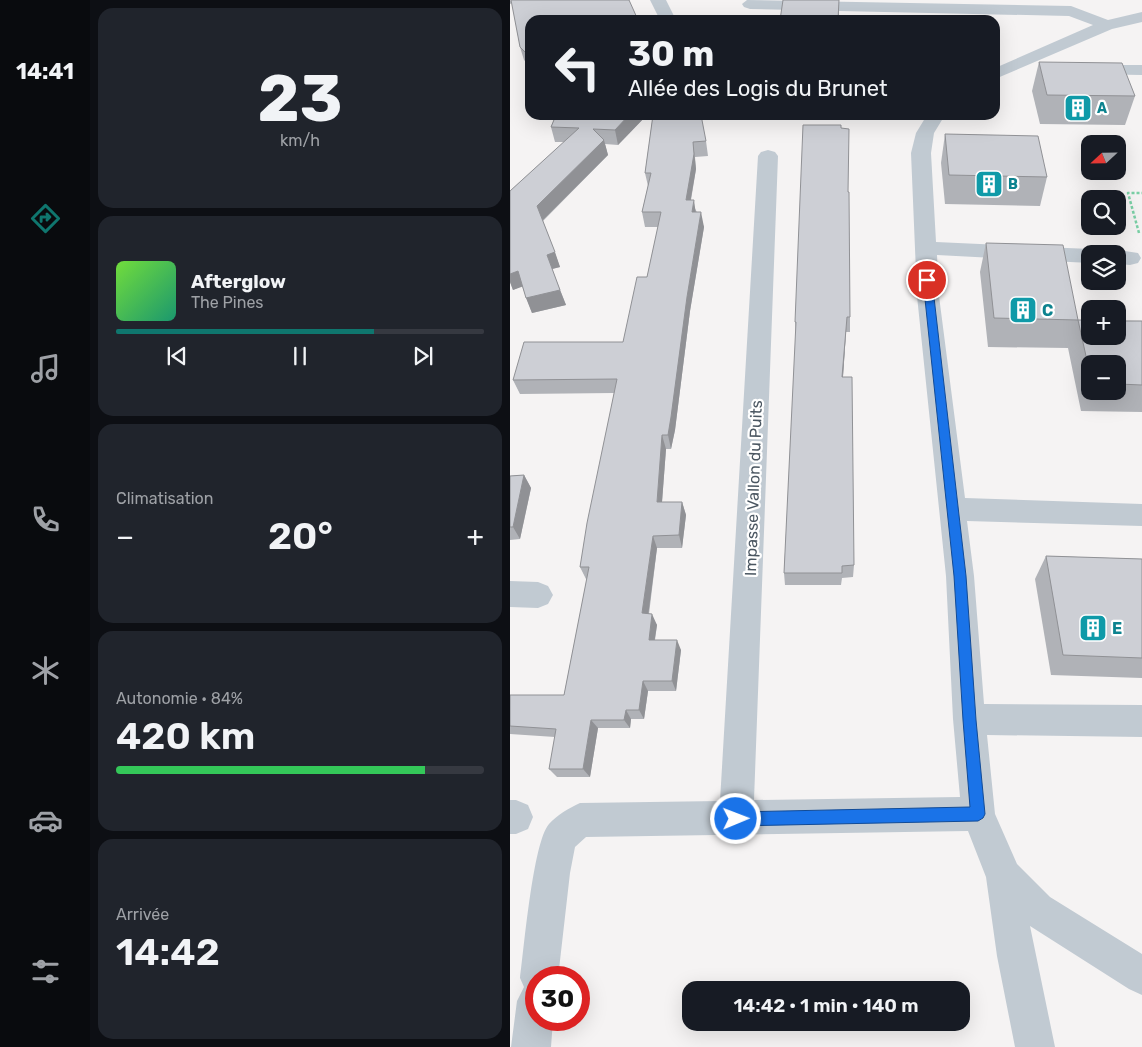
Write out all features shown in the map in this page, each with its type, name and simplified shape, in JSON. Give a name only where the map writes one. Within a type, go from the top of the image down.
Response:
[{"type":"street","points":[[658,0],[666,15]]},
{"type":"street","points":[[750,4],[897,4],[1071,11],[1106,24]]},
{"type":"street","points":[[1000,72],[1106,24],[1142,17]]},
{"type":"street","points":[[1088,70],[1142,70]]},
{"type":"street","points":[[933,120],[925,133],[921,153],[928,296],[960,576],[969,720],[978,814],[1004,877],[1016,956],[1035,1047]]},
{"type":"street","name":"Impasse Vallon du Puits","points":[[736,819],[744,708],[768,156]]},
{"type":"street","points":[[926,248],[1081,256]]},
{"type":"street","points":[[952,509],[1142,515]]},
{"type":"street","points":[[510,594],[538,595]]},
{"type":"street","points":[[969,720],[1142,721]]},
{"type":"street","points":[[540,966],[552,873],[560,837],[580,820],[978,814]]},
{"type":"street","points":[[1004,877],[1037,910],[1142,976]]},
{"type":"street","points":[[531,1047],[533,1031]]},
{"type":"path","points":[[1140,235],[1128,193],[1142,194]]},
{"type":"building","points":[[511,0],[629,0],[636,15],[525,15],[525,52],[520,47]]},
{"type":"building","points":[[783,0],[839,0],[838,15],[781,15]]},
{"type":"building","points":[[1039,62],[1122,63],[1135,96],[1047,95]]},
{"type":"building","points":[[554,120],[624,120],[615,130],[593,129],[604,140],[537,206],[555,252],[547,255],[560,290],[526,298],[518,271],[510,274],[510,191],[579,128],[551,127]]},
{"type":"building","points":[[652,120],[702,120],[706,141],[693,142],[694,154],[686,200],[694,200],[692,212],[701,212],[668,435],[662,435],[657,502],[682,502],[679,535],[653,536],[642,613],[652,614],[649,640],[677,640],[672,681],[643,681],[639,710],[626,710],[624,720],[591,720],[583,769],[549,769],[556,729],[510,726],[510,695],[564,695],[589,567],[580,567],[587,523],[617,379],[513,380],[524,342],[623,342],[637,277],[647,277],[661,212],[642,212],[651,173],[645,173]]},
{"type":"building","points":[[803,125],[841,125],[841,128],[849,129],[850,317],[847,317],[842,377],[852,377],[854,565],[842,566],[842,573],[784,573]]},
{"type":"building","points":[[945,134],[1038,136],[1047,177],[949,175]]},
{"type":"building","points":[[986,243],[1063,245],[1078,320],[994,318]]},
{"type":"building","points":[[1078,320],[1081,320],[1081,334]]},
{"type":"building","points":[[1126,321],[1142,321],[1142,385],[1126,384],[1126,355],[1086,355],[1084,345],[1126,345]]},
{"type":"building","points":[[524,475],[513,527],[510,527],[510,476]]},
{"type":"building","name":"E","points":[[1046,556],[1142,559],[1142,658],[1063,655]]},
{"type":"place","name":"A","points":[[1078,108]]},
{"type":"place","name":"B","points":[[989,184]]},
{"type":"place","name":"C","points":[[1023,310]]},
{"type":"place","name":"E","points":[[1093,628]]},
{"type":"route","points":[[736,819],[978,814],[969,720],[960,576],[927,280]]}]
